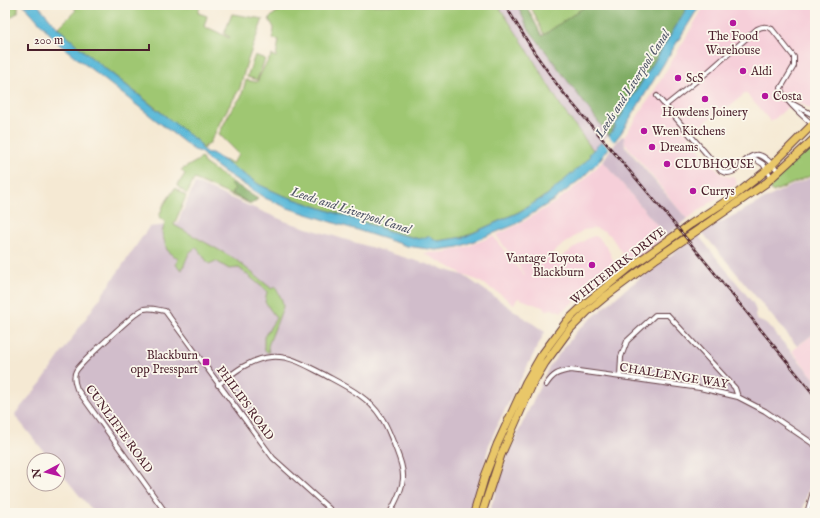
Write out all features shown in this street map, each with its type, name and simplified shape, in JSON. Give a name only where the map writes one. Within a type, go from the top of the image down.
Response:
[{"type":"highway","name":"WHITEBIRK DRIVE","points":[[474,513],[485,476],[526,382],[541,356],[567,321],[586,303],[628,269],[691,224],[734,196],[770,168],[814,124]]},
{"type":"highway","name":"WHITEBIRK DRIVE","points":[[482,513],[501,455],[532,385],[545,363],[570,329],[606,296],[656,258],[750,195],[772,178],[815,138]]},
{"type":"street","name":"WHITEBIRK DRIVE","points":[[666,106],[761,26],[767,26],[772,28],[794,57],[794,66],[781,90],[783,95],[814,124]]},
{"type":"street","points":[[657,96],[721,171],[725,173],[732,172],[752,156],[759,155],[764,157],[770,168],[772,178]]},
{"type":"street","points":[[791,103],[815,116]]},
{"type":"street","points":[[745,162],[756,159],[779,172]]},
{"type":"street","name":"PHILIPS ROAD","points":[[144,309],[153,308],[165,311],[273,458],[334,513]]},
{"type":"street","name":"CUNLIFFE ROAD","points":[[144,309],[137,313],[110,337],[76,372],[75,381],[77,389],[166,513]]},
{"type":"street","points":[[620,377],[621,357],[627,341],[656,315],[668,315],[735,388],[738,397]]},
{"type":"street","points":[[218,385],[235,371],[251,362],[263,358],[280,357],[299,362],[350,389],[364,399],[376,410],[383,420],[401,463],[403,478],[402,485],[390,513]]},
{"type":"street","name":"CHALLENGE WAY","points":[[546,385],[551,377],[559,372],[570,370],[700,388],[738,397],[765,411],[815,445]]},
{"type":"street","points":[[807,513],[815,485]]},
{"type":"shaded area","points":[[498,5],[521,5],[538,41],[609,136],[603,143],[600,143],[593,150],[564,111],[525,46]]},
{"type":"shaded area","points":[[705,5],[815,5],[815,111],[795,101],[771,122],[746,93],[726,109],[723,107],[688,137],[721,174],[729,177],[733,176],[737,184],[687,219],[625,143],[624,137],[653,93]]},
{"type":"shaded area","points":[[622,136],[624,137],[625,146],[687,219],[667,235],[655,223],[603,161]]},
{"type":"shaded area","points":[[603,161],[655,223],[667,235],[635,261],[628,262],[610,235],[595,228],[583,230],[551,254],[557,260],[588,238],[595,236],[599,238],[608,249],[616,267],[615,270],[606,275],[561,312],[553,309],[546,310],[544,306],[539,306],[518,298],[513,305],[502,295],[477,280],[463,275],[425,254],[447,252],[466,247],[493,236],[524,276],[525,275],[496,235],[518,225],[557,201],[583,181]]},
{"type":"shaded area","points":[[815,176],[815,333],[797,346],[702,232],[786,188]]},
{"type":"shaded area","points":[[195,183],[287,222],[463,275],[545,332],[499,421],[489,445],[471,513],[95,513],[66,479],[66,452],[44,452],[15,414],[41,383],[149,227],[177,224]]},
{"type":"shaded area","points":[[698,235],[753,303],[757,320],[767,324],[815,379],[815,467],[802,513],[489,513],[507,456],[549,367],[577,331],[627,288]]},
{"type":"shaded area","points":[[815,333],[815,379],[792,351]]},
{"type":"green space","points":[[5,5],[18,5],[18,12],[5,22]]},
{"type":"green space","points":[[72,5],[200,5],[198,13],[207,16],[204,27],[214,30],[229,38],[230,37],[224,34],[232,14],[263,19],[246,65],[240,88],[209,144],[205,146],[203,150],[162,113],[88,55],[58,28],[76,10]]},
{"type":"green space","points":[[289,5],[498,5],[525,46],[564,111],[593,150],[590,153],[589,158],[574,173],[547,195],[519,212],[464,237],[438,241],[433,238],[419,239],[395,233],[282,195],[259,185],[220,159],[233,163],[239,154],[219,134],[231,110],[241,97],[246,80],[257,82],[272,55],[276,57],[279,40],[273,39],[274,28],[269,19],[274,14]]},
{"type":"green space","points":[[517,5],[526,5],[542,36],[587,5],[678,5],[683,9],[683,5],[689,5],[609,136],[528,28]]},
{"type":"green space","points":[[530,5],[587,5],[544,35]]},
{"type":"green space","points":[[255,55],[265,59],[257,80],[247,77]]},
{"type":"green space","points":[[815,138],[815,174],[773,192],[766,183]]},
{"type":"green space","points":[[201,157],[204,163],[232,182],[231,184],[235,189],[232,193],[251,204],[194,179],[187,194],[177,186],[185,174],[181,170]]},
{"type":"green space","points":[[232,182],[258,199],[251,204],[231,193],[235,189],[230,184]]},
{"type":"green space","points":[[175,188],[186,196],[174,225],[235,259],[272,289],[275,286],[282,300],[283,307],[268,346],[269,353],[264,350],[264,337],[276,318],[265,302],[267,291],[239,268],[229,269],[216,261],[209,264],[196,247],[189,253],[182,270],[176,265],[178,259],[167,250],[162,233],[165,222],[159,217],[163,206]]},
{"type":"water","points":[[24,5],[38,5],[57,27],[88,55],[197,141],[201,145],[202,149],[207,153],[212,153],[260,185],[282,195],[395,233],[419,239],[429,236],[438,241],[464,237],[519,212],[547,195],[586,161],[589,158],[590,153],[600,143],[603,143],[615,128],[615,122],[618,122],[689,5],[700,5],[621,133],[597,163],[582,178],[554,200],[514,225],[459,247],[436,250],[407,246],[288,208],[265,198],[223,171],[208,160],[201,152],[194,150],[59,44]]},
{"type":"pier","points":[[608,135],[615,143],[610,149],[602,141]]},
{"type":"railway","points":[[505,5],[534,52],[561,90],[677,227],[815,396]]},
{"type":"place","name":"The Food Warehouse","points":[[733,23]]},
{"type":"place","name":"Aldi","points":[[743,71]]},
{"type":"place","name":"ScS","points":[[678,78]]},
{"type":"place","name":"Costa","points":[[765,96]]},
{"type":"place","name":"Howdens Joinery","points":[[705,99]]},
{"type":"place","name":"Wren Kitchens","points":[[644,131]]},
{"type":"place","name":"Dreams","points":[[652,147]]},
{"type":"place","name":"CLUBHOUSE","points":[[667,164]]},
{"type":"place","name":"Currys","points":[[693,191]]},
{"type":"place","name":"Vantage Toyota Blackburn","points":[[592,265]]},
{"type":"place","name":"Blackburn opp Presspart","points":[[206,362]]},
{"type":"water label","name":"Leeds and Liverpool Canal","points":[[633,84]]},
{"type":"water label","name":"Leeds and Liverpool Canal","points":[[351,211]]}]
